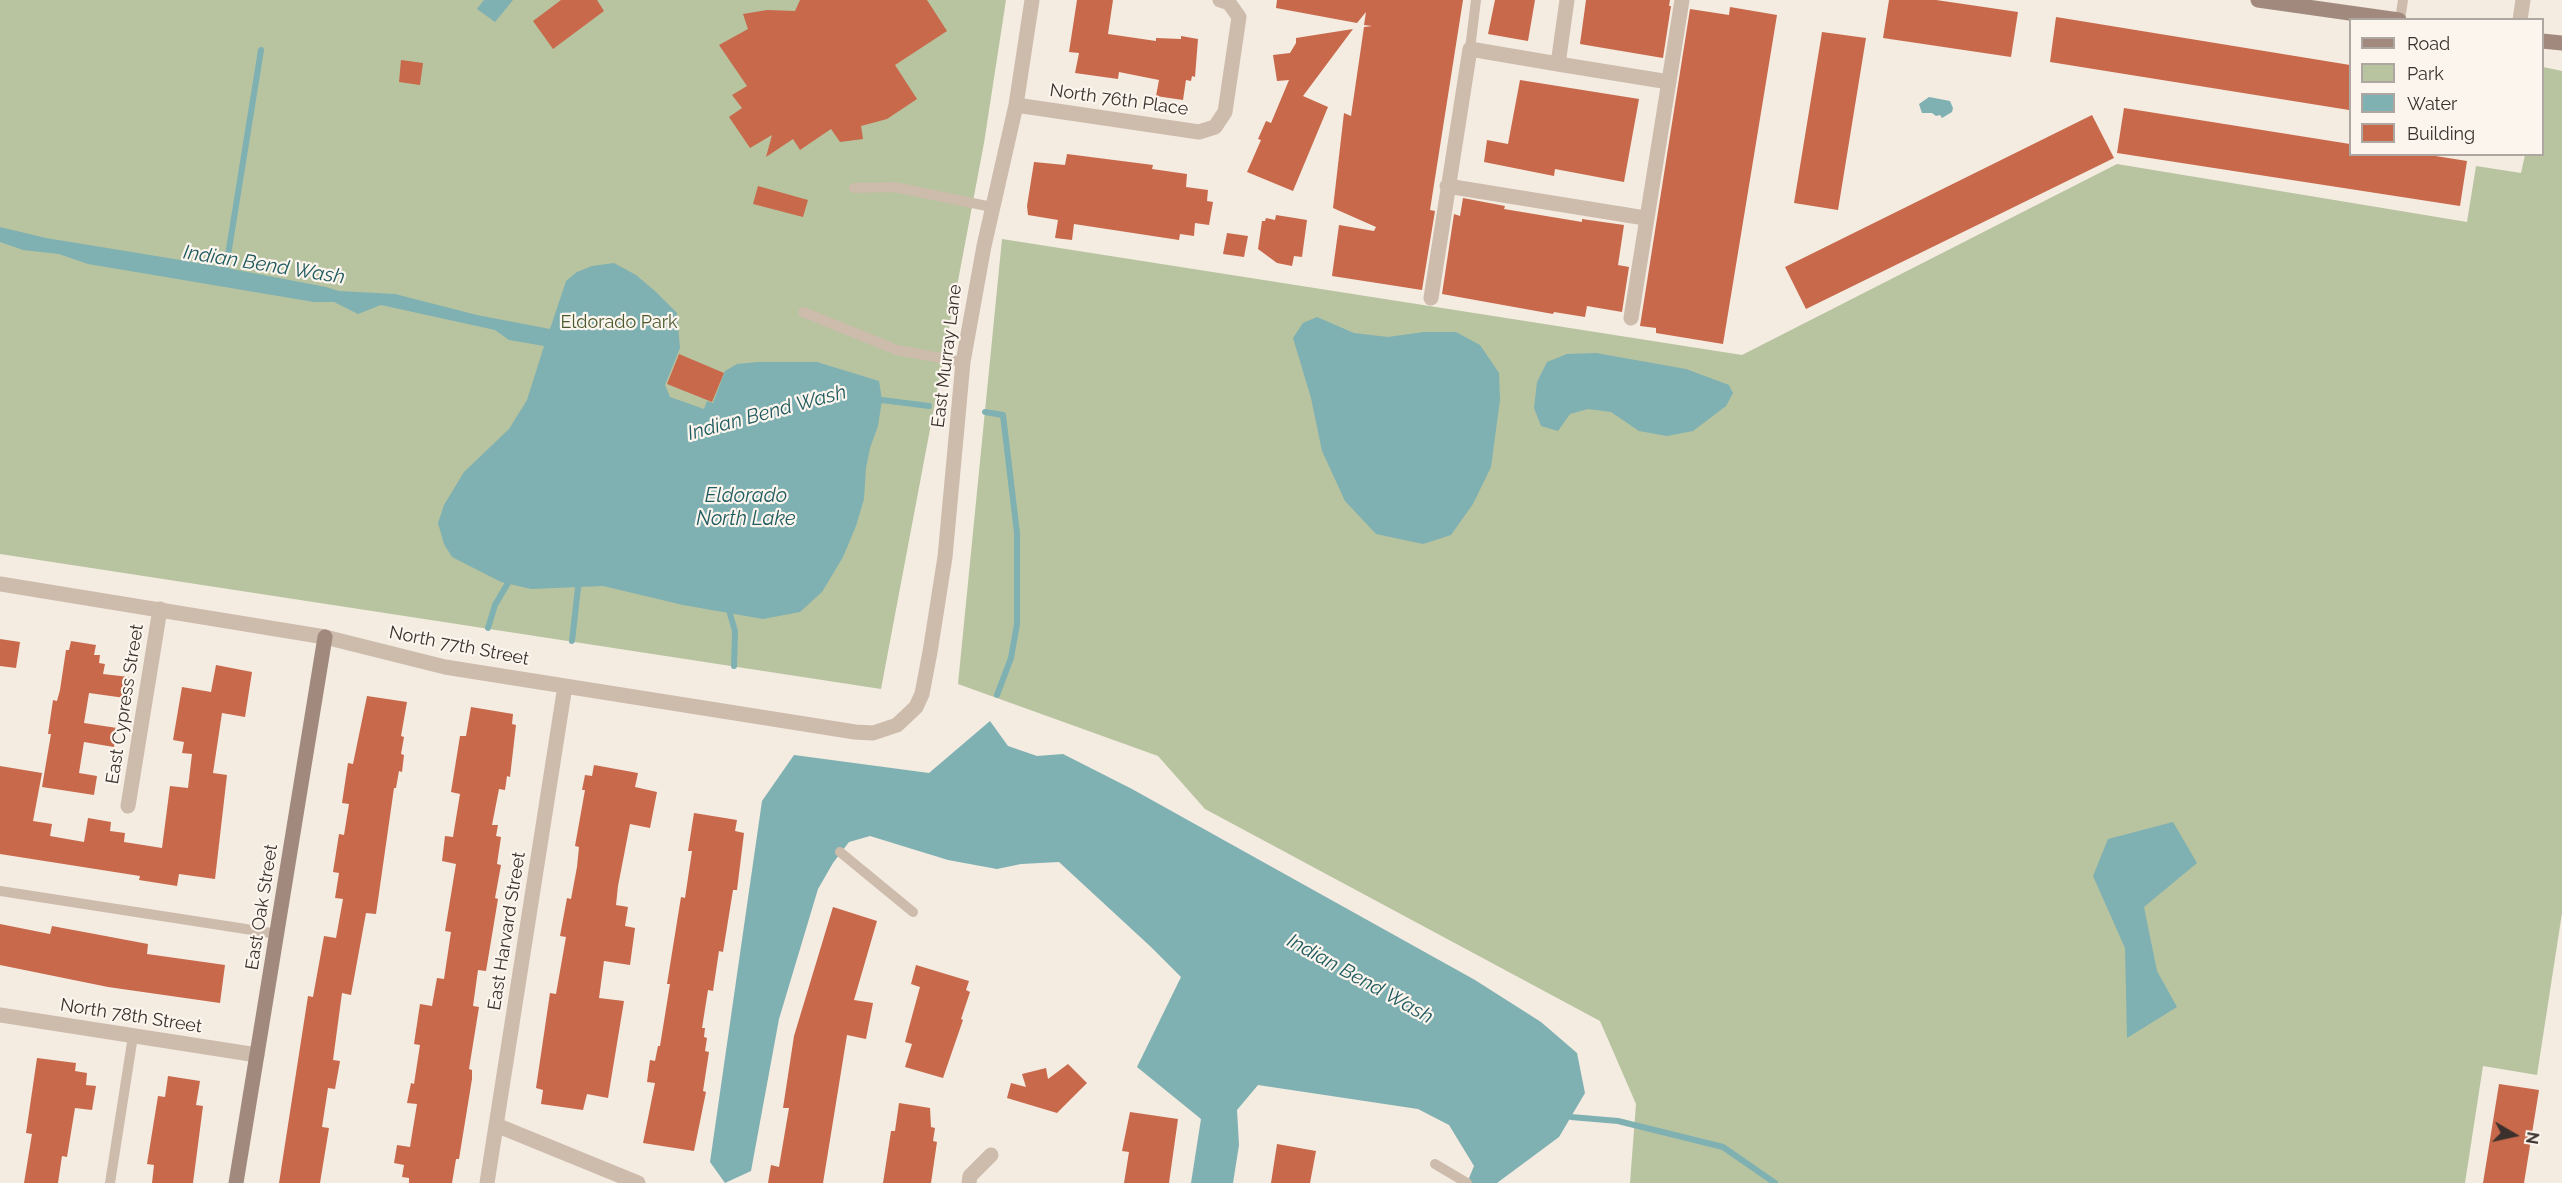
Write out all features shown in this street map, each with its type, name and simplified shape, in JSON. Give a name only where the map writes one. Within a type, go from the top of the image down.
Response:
[{"type":"street","name":"East Murray Lane","points":[[908,716],[922,694],[932,642],[946,545],[963,362],[992,207],[1016,105],[1032,0]]},
{"type":"street","name":"North 76th Place","points":[[1016,105],[1198,132],[1215,127],[1225,112],[1239,17],[1229,3],[1220,0]]},
{"type":"street","points":[[1558,64],[1567,0]]},
{"type":"street","points":[[1631,318],[1645,218],[1682,0]]},
{"type":"street","points":[[2258,0],[2386,18]]},
{"type":"street","points":[[2520,18],[2523,0]]},
{"type":"street","points":[[2544,41],[2562,43]]},
{"type":"street","points":[[1431,298],[1470,49],[1669,82]]},
{"type":"street","points":[[1447,186],[1645,218]]},
{"type":"street","name":"North 77th Street","points":[[0,584],[325,637],[445,667],[855,732],[873,733],[886,730],[908,716]]},
{"type":"street","name":"East Cypress Street","points":[[128,806],[160,609]]},
{"type":"street","name":"East Oak Street","points":[[236,1183],[325,637]]},
{"type":"street","name":"East Harvard Street","points":[[487,1183],[565,686]]},
{"type":"street","name":"North 78th Street","points":[[1,1020],[133,1036],[257,1055]]},
{"type":"street","points":[[496,1125],[638,1183]]},
{"type":"street","points":[[969,1183],[970,1176],[991,1155]]},
{"type":"lane","points":[[1470,49],[1476,0]]},
{"type":"lane","points":[[2399,18],[2403,0]]},
{"type":"lane","points":[[854,188],[894,187],[992,207]]},
{"type":"lane","points":[[803,312],[897,351],[963,362]]},
{"type":"lane","points":[[840,852],[913,912]]},
{"type":"lane","points":[[0,891],[278,934]]},
{"type":"lane","points":[[110,1183],[133,1036]]},
{"type":"lane","points":[[1435,1164],[1467,1183]]},
{"type":"green space","name":"Eldorado Park","points":[[0,0],[1006,0],[984,143],[881,689],[0,554]]},
{"type":"green space","points":[[2544,67],[2562,71],[2562,913],[2537,1075],[2483,1066],[2465,1183],[1630,1183],[1636,1104],[1600,1021],[1205,809],[1158,756],[958,684],[1002,239],[1742,355],[2117,164],[2467,222],[2476,166],[2521,173],[2525,156],[2544,156]]},
{"type":"water","points":[[484,0],[513,0],[495,22],[477,9]]},
{"type":"water","points":[[1929,97],[1950,101],[1952,112],[1942,118],[1932,113],[1922,113],[1919,104]]},
{"type":"water","name":"Eldorado North Lake","points":[[0,227],[46,238],[211,265],[339,291],[395,294],[477,315],[550,329],[566,281],[577,272],[592,266],[614,263],[636,275],[677,313],[680,348],[665,385],[670,397],[704,409],[707,401],[713,403],[725,371],[737,364],[758,362],[817,362],[879,381],[882,400],[878,426],[870,448],[864,499],[856,526],[843,557],[822,592],[800,612],[763,619],[683,605],[603,586],[531,589],[501,582],[452,557],[444,544],[438,523],[444,505],[464,472],[509,429],[527,400],[544,346],[509,340],[495,330],[381,305],[358,314],[334,302],[314,302],[88,264],[59,254],[23,250],[0,242]]},
{"type":"water","points":[[1317,317],[1354,333],[1388,337],[1424,332],[1456,332],[1480,345],[1499,373],[1500,400],[1491,467],[1473,504],[1451,535],[1423,544],[1376,534],[1345,501],[1322,451],[1311,398],[1293,338],[1303,323]]},
{"type":"water","points":[[1596,353],[1686,369],[1729,385],[1733,393],[1726,406],[1693,431],[1667,436],[1639,431],[1611,412],[1588,409],[1570,414],[1558,431],[1541,426],[1534,408],[1537,382],[1547,362],[1567,354]]},
{"type":"water","points":[[990,721],[1008,746],[1037,756],[1063,754],[1132,789],[1475,980],[1541,1022],[1577,1053],[1585,1093],[1559,1137],[1497,1183],[1467,1183],[1474,1166],[1449,1125],[1418,1109],[1258,1085],[1237,1110],[1239,1145],[1233,1183],[1191,1183],[1201,1119],[1137,1067],[1181,977],[1059,862],[1021,864],[997,869],[948,860],[870,836],[849,842],[818,889],[779,1019],[751,1171],[725,1183],[710,1162],[762,801],[794,755],[929,773]]},
{"type":"water","points":[[2173,822],[2197,863],[2144,907],[2157,971],[2177,1007],[2127,1038],[2125,948],[2093,876],[2108,839]]},
{"type":"building","points":[[561,0],[597,0],[604,11],[553,49],[533,21]]},
{"type":"building","points":[[800,0],[927,0],[947,31],[895,65],[917,99],[887,119],[861,126],[863,139],[840,142],[831,129],[800,150],[793,139],[766,157],[772,135],[750,148],[729,117],[742,108],[732,95],[747,86],[719,45],[748,29],[743,14],[767,10],[795,11]]},
{"type":"building","points":[[1077,0],[1113,0],[1108,34],[1156,41],[1156,38],[1181,39],[1181,36],[1198,39],[1195,77],[1192,76],[1191,81],[1186,80],[1183,100],[1156,96],[1159,80],[1119,72],[1118,79],[1075,73],[1079,53],[1069,52]]},
{"type":"building","points":[[1277,0],[1463,0],[1430,210],[1435,211],[1422,290],[1332,276],[1339,225],[1374,231],[1376,227],[1333,208],[1344,113],[1351,116],[1364,27],[1372,26],[1364,25],[1366,12],[1357,23],[1276,8]]},
{"type":"building","points":[[1495,0],[1535,0],[1528,41],[1488,34]]},
{"type":"building","points":[[1586,0],[1670,0],[1663,58],[1580,44]]},
{"type":"building","points":[[1889,0],[1936,0],[2018,12],[2011,57],[1883,38]]},
{"type":"building","points":[[1730,7],[1777,15],[1723,344],[1656,333],[1656,328],[1640,326],[1690,9],[1729,15]]},
{"type":"building","points":[[2056,17],[2349,65],[2349,110],[2050,62]]},
{"type":"building","points":[[1353,29],[1303,96],[1328,107],[1293,191],[1247,172],[1261,140],[1258,139],[1266,121],[1271,123],[1289,80],[1277,81],[1273,55],[1290,53],[1296,43],[1296,38]]},
{"type":"building","points":[[1822,32],[1866,38],[1838,210],[1794,203]]},
{"type":"building","points":[[401,60],[423,63],[420,85],[399,82]]},
{"type":"building","points":[[1520,80],[1639,99],[1624,182],[1555,169],[1554,176],[1484,162],[1487,140],[1508,144]]},
{"type":"building","points":[[2124,108],[2349,144],[2349,156],[2436,156],[2467,161],[2460,206],[2117,153]]},
{"type":"building","points":[[2092,115],[2114,158],[1806,309],[1785,267]]},
{"type":"building","points":[[1067,154],[1153,165],[1152,169],[1187,174],[1186,187],[1208,190],[1207,201],[1213,202],[1209,225],[1195,223],[1194,236],[1180,234],[1179,240],[1074,224],[1072,240],[1055,238],[1058,220],[1028,215],[1027,206],[1034,162],[1065,165]]},
{"type":"building","points":[[758,186],[808,200],[803,217],[753,204]]},
{"type":"building","points":[[1463,198],[1505,206],[1504,209],[1582,222],[1582,219],[1624,225],[1618,265],[1629,267],[1622,312],[1587,306],[1585,317],[1554,312],[1553,314],[1442,294],[1454,214],[1460,216]]},
{"type":"building","points":[[1276,215],[1307,220],[1302,257],[1294,256],[1292,266],[1277,263],[1258,249],[1262,221],[1266,218],[1275,220]]},
{"type":"building","points":[[1227,233],[1248,236],[1244,257],[1223,254]]},
{"type":"building","points":[[679,354],[724,373],[712,402],[667,384]]},
{"type":"building","points":[[0,639],[20,642],[16,668],[0,666]]},
{"type":"building","points":[[71,641],[96,645],[94,655],[100,655],[99,663],[105,664],[103,674],[129,677],[125,698],[89,693],[84,723],[117,728],[114,747],[84,742],[79,773],[97,776],[94,795],[42,787],[51,734],[48,734],[53,700],[57,701],[66,650],[69,650]]},
{"type":"building","points":[[216,665],[252,672],[245,717],[222,713],[213,773],[227,775],[215,879],[179,874],[177,886],[139,880],[140,876],[0,854],[0,766],[42,773],[33,821],[52,824],[50,836],[84,842],[88,818],[111,822],[110,831],[125,833],[124,842],[162,848],[170,786],[188,788],[192,754],[182,753],[184,742],[173,740],[182,687],[211,692]]},
{"type":"building","points":[[367,696],[407,702],[401,736],[404,737],[401,754],[404,755],[402,772],[399,771],[396,788],[394,788],[376,914],[366,913],[351,995],[342,993],[333,1060],[340,1061],[335,1089],[328,1088],[322,1127],[329,1128],[320,1183],[279,1183],[308,996],[313,997],[324,936],[336,938],[343,899],[335,898],[339,873],[333,872],[339,834],[344,835],[349,804],[342,803],[348,763],[353,764]]},
{"type":"building","points":[[471,707],[513,714],[512,724],[516,725],[510,777],[507,776],[505,790],[499,789],[492,825],[498,825],[496,836],[501,837],[497,864],[501,865],[495,898],[498,899],[486,971],[478,970],[473,1006],[479,1007],[469,1069],[472,1070],[472,1079],[459,1159],[456,1159],[452,1183],[409,1183],[409,1178],[402,1177],[404,1165],[394,1163],[397,1145],[410,1147],[417,1104],[407,1103],[411,1083],[414,1084],[420,1045],[414,1044],[420,1004],[432,1006],[437,978],[444,979],[451,932],[445,931],[456,864],[442,861],[445,836],[453,837],[460,794],[451,792],[460,736],[466,736]]},
{"type":"building","points":[[594,765],[638,773],[635,787],[657,792],[650,828],[630,824],[618,886],[616,905],[628,907],[625,926],[635,928],[630,965],[604,961],[599,998],[624,1001],[608,1098],[587,1094],[583,1110],[541,1104],[543,1090],[536,1088],[550,993],[556,994],[566,937],[560,936],[567,898],[571,899],[577,867],[579,847],[575,846],[585,790],[582,790],[585,775],[592,776]]},
{"type":"building","points":[[694,813],[737,820],[735,831],[744,833],[737,890],[733,890],[723,952],[719,951],[713,991],[708,990],[702,1028],[705,1028],[704,1037],[707,1038],[705,1051],[709,1052],[703,1091],[706,1092],[694,1151],[643,1143],[655,1083],[647,1082],[650,1060],[655,1061],[658,1046],[660,1046],[681,897],[685,898],[692,851],[688,851]]},
{"type":"building","points":[[833,907],[877,921],[854,1000],[873,1003],[866,1039],[847,1035],[823,1183],[768,1183],[771,1165],[779,1167],[789,1108],[783,1108],[794,1036]]},
{"type":"building","points":[[0,924],[50,934],[52,926],[148,944],[147,954],[225,965],[220,1003],[108,987],[0,965]]},
{"type":"building","points":[[916,965],[969,981],[966,990],[970,992],[961,1019],[963,1020],[943,1078],[905,1067],[912,1044],[905,1042],[920,987],[911,984]]},
{"type":"building","points":[[37,1058],[76,1063],[75,1071],[87,1073],[86,1085],[96,1086],[92,1110],[75,1108],[67,1157],[62,1156],[58,1183],[24,1183],[32,1134],[26,1133]]},
{"type":"building","points":[[1068,1064],[1087,1083],[1057,1113],[1007,1098],[1011,1083],[1026,1087],[1022,1074],[1046,1068],[1048,1079]]},
{"type":"building","points":[[168,1076],[200,1081],[196,1105],[203,1106],[193,1183],[152,1183],[154,1165],[147,1164],[158,1096],[165,1097]]},
{"type":"building","points":[[2499,1084],[2539,1090],[2524,1183],[2483,1183]]},
{"type":"building","points":[[899,1103],[930,1108],[931,1127],[935,1128],[933,1141],[937,1142],[931,1183],[883,1183],[891,1131],[895,1131]]},
{"type":"building","points":[[1130,1112],[1178,1119],[1169,1183],[1124,1183],[1129,1152],[1122,1151]]},
{"type":"building","points":[[1277,1144],[1316,1151],[1310,1183],[1271,1183]]},
{"type":"waterway","points":[[225,274],[261,50]]},
{"type":"waterway","name":"Indian Bend Wash","points":[[876,402],[882,400],[929,406]]},
{"type":"waterway","name":"Indian Bend Wash","points":[[985,412],[1003,415],[1017,533],[1017,624],[1011,658],[997,695]]},
{"type":"waterway","points":[[488,628],[495,605],[508,583]]},
{"type":"waterway","points":[[572,641],[578,588]]},
{"type":"waterway","points":[[730,614],[735,631],[734,666]]},
{"type":"waterway","name":"Indian Bend Wash","points":[[1566,1114],[1571,1117],[1618,1121],[1723,1147],[1775,1183]]}]
